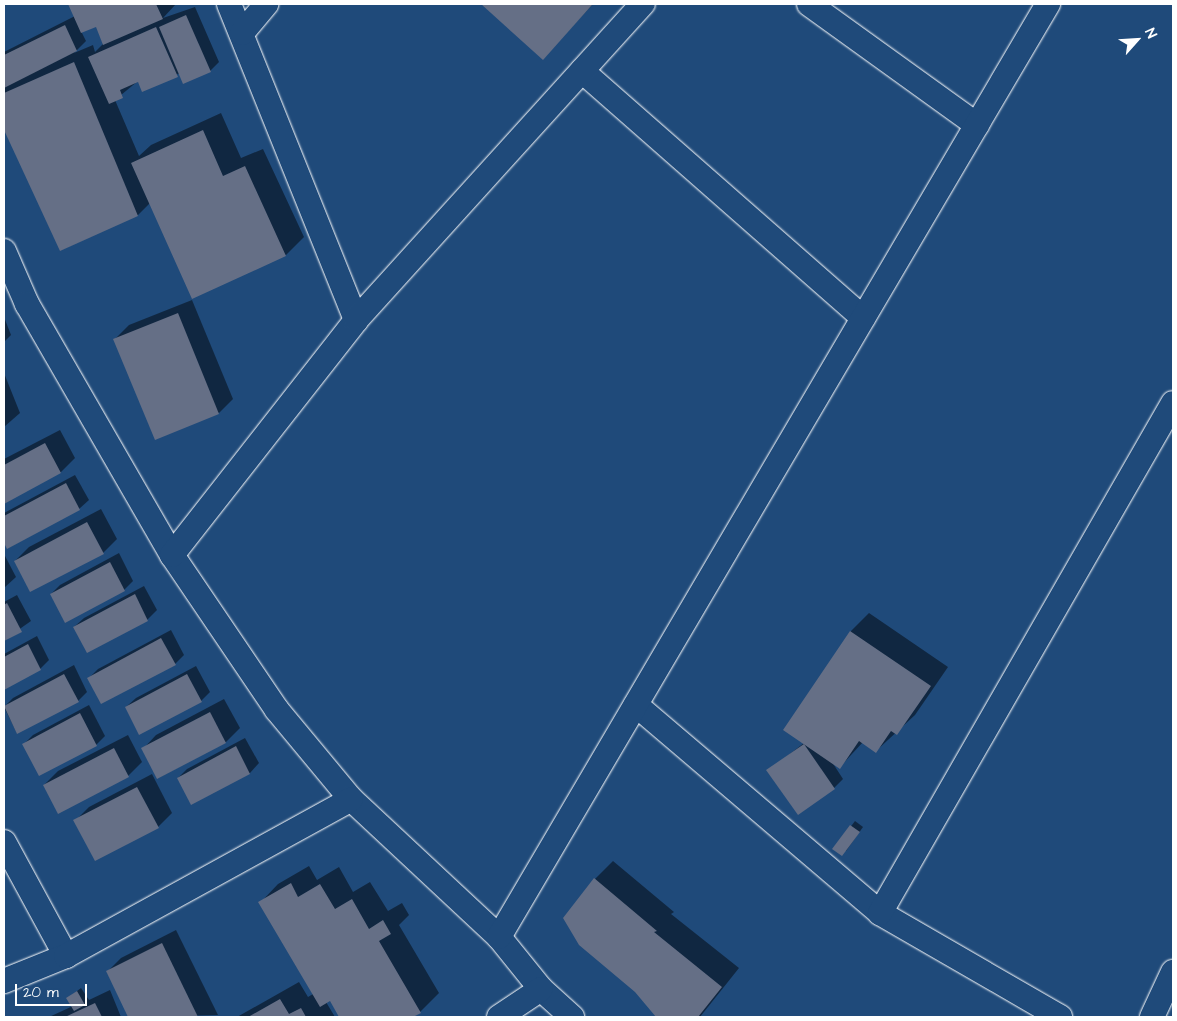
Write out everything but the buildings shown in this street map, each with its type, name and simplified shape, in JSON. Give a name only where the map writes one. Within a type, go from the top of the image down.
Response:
[{"type":"street","points":[[229,4],[356,320]]},
{"type":"street","points":[[242,33],[266,4]]},
{"type":"street","points":[[172,555],[356,320],[643,4]]},
{"type":"street","points":[[809,4],[977,125]]},
{"type":"street","points":[[499,937],[1048,4]]},
{"type":"street","points":[[582,71],[863,318]]},
{"type":"street","points":[[4,251],[27,304],[172,555],[277,710],[352,799],[499,937],[541,989],[572,1017]]},
{"type":"street","points":[[880,913],[1173,403]]},
{"type":"street","points":[[636,705],[880,913],[1060,1017]]},
{"type":"street","points":[[4,982],[66,956],[352,799]]},
{"type":"street","points":[[4,842],[66,956]]},
{"type":"street","points":[[1152,1017],[1173,972]]},
{"type":"street","points":[[499,1017],[541,989]]}]
